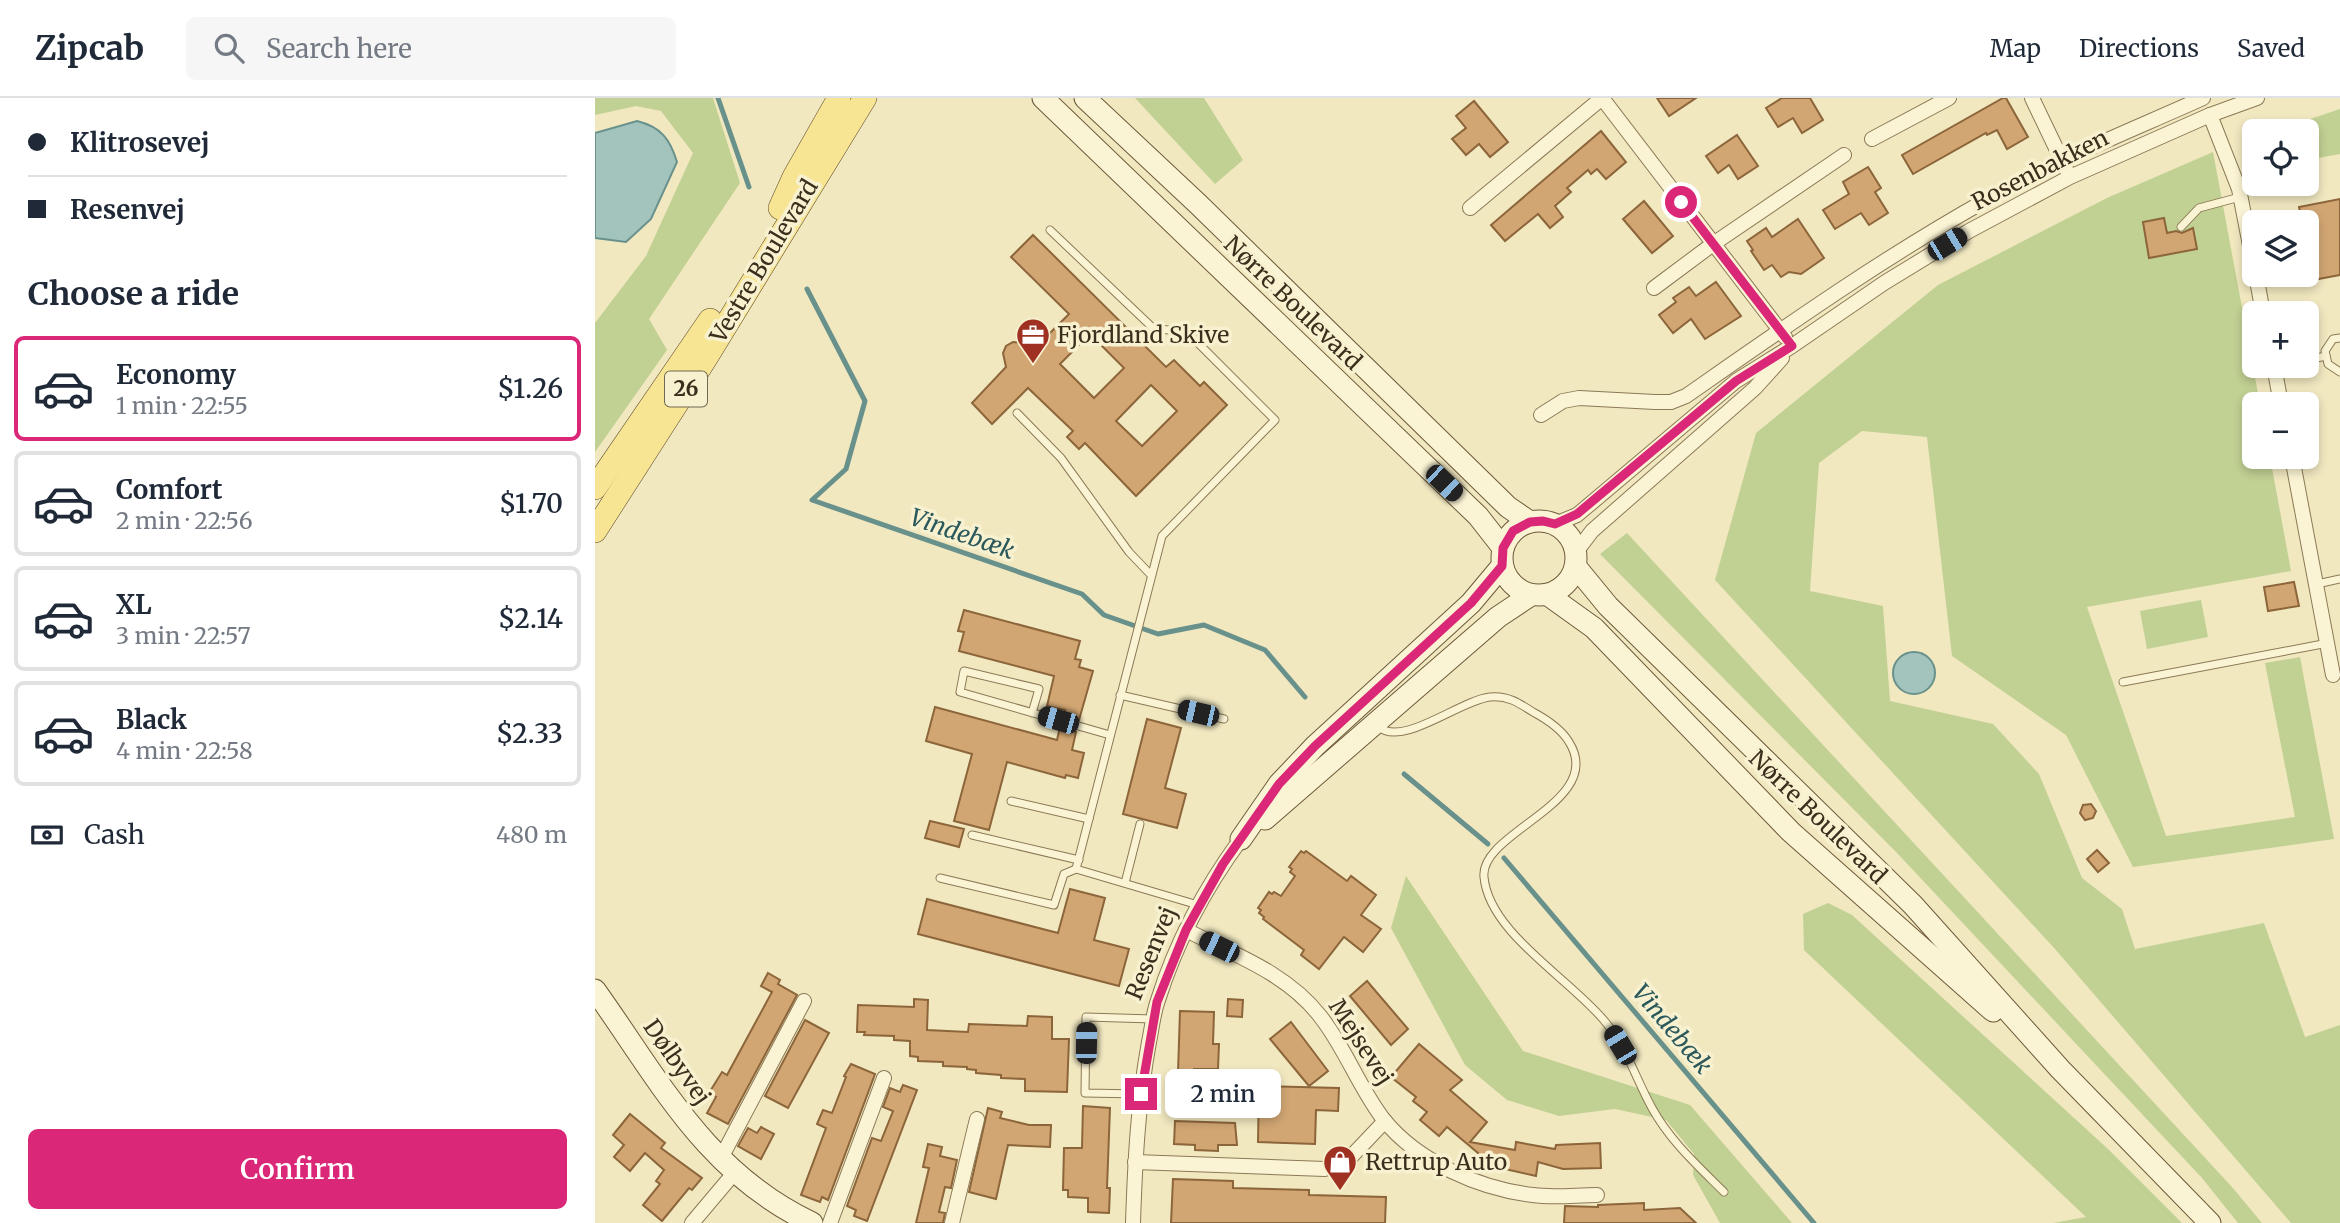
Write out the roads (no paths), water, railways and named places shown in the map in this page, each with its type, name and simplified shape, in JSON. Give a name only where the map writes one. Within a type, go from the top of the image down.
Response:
[{"type":"main road","name":"26","points":[[780,208],[838,98]]},
{"type":"main road","name":"Vestre Boulevard","points":[[595,488],[689,354],[780,208],[802,184],[855,98]]},
{"type":"main road","name":"Vestre Boulevard","points":[[595,531],[706,358],[865,98]]},
{"type":"street","name":"Nørre Boulevard","points":[[1043,98],[1478,516],[1503,557]]},
{"type":"street","name":"Nørre Boulevard","points":[[1085,98],[1198,204],[1508,507],[1530,522]]},
{"type":"street","points":[[1470,208],[1602,98],[1792,346]]},
{"type":"street","points":[[1872,139],[1949,98]]},
{"type":"street","points":[[2032,98],[2070,177]]},
{"type":"street","points":[[1541,415],[1563,401],[1579,398],[1671,402],[1686,396],[1920,239],[1992,197],[2062,161],[2203,98]]},
{"type":"street","name":"Rosenbakken","points":[[1555,524],[1577,514],[1736,381],[1884,283],[1969,231],[2070,177],[2210,115],[2257,98]]},
{"type":"street","points":[[2210,115],[2234,171],[2243,210]]},
{"type":"street","points":[[1654,288],[1713,244],[1844,155]]},
{"type":"street","name":"Rosenbakken","points":[[1576,560],[1592,531],[1755,388],[1792,346]]},
{"type":"street","points":[[2294,469],[2333,675]]},
{"type":"street","points":[[1530,522],[1555,524],[1569,536],[1576,560],[1566,585],[1539,595],[1512,584],[1503,557],[1513,531],[1530,522]]},
{"type":"street","name":"Resenvej","points":[[1133,1223],[1141,1094],[1157,1002],[1199,905],[1223,864],[1279,784],[1315,746],[1471,603],[1503,557]]},
{"type":"street","name":"Nørre Boulevard","points":[[1576,560],[1608,606],[1913,905],[2060,1069],[2210,1223]]},
{"type":"street","name":"Nørre Boulevard","points":[[1539,595],[1594,628],[1790,832],[2060,1069]]},
{"type":"street","name":"Resenvej","points":[[1241,839],[1498,617],[1539,595]]},
{"type":"street","name":"Mejsevej","points":[[1186,930],[1258,965],[1291,988],[1319,1015],[1385,1121],[1444,1169],[1488,1187],[1534,1195],[1597,1195]]},
{"type":"street","name":"Dølbyvej","points":[[596,991],[690,1126],[728,1166],[781,1208],[812,1223]]},
{"type":"street","points":[[692,1223],[728,1166],[804,1001]]},
{"type":"street","points":[[830,1223],[884,1078]]},
{"type":"street","points":[[953,1223],[977,1119]]},
{"type":"street","name":"Mejsevej","points":[[1135,1162],[1325,1169],[1347,1161],[1385,1121]]},
{"type":"lane","points":[[2181,227],[2199,208],[2241,197]]},
{"type":"lane","points":[[1051,230],[1154,329],[1186,331],[1275,421],[1162,536],[1150,574],[1076,869]]},
{"type":"lane","points":[[2340,338],[2333,339],[2325,351],[2328,365],[2340,372]]},
{"type":"lane","points":[[2319,357],[2326,356]]},
{"type":"lane","points":[[1017,413],[1061,458],[1129,552],[1150,574]]},
{"type":"lane","points":[[2317,584],[2340,579]]},
{"type":"lane","points":[[2123,682],[2328,643]]},
{"type":"lane","points":[[1032,713],[1039,689],[964,671],[960,692],[1032,713],[1110,735]]},
{"type":"lane","points":[[1120,695],[1224,719]]},
{"type":"lane","points":[[1375,723],[1384,733],[1395,734],[1489,697],[1509,698],[1545,718],[1569,742],[1576,761],[1573,779],[1562,797],[1488,858],[1483,874],[1487,893],[1496,910],[1526,949],[1608,1024],[1632,1065],[1652,1108],[1672,1139],[1724,1192]]},
{"type":"lane","points":[[1011,801],[1089,819]]},
{"type":"lane","points":[[1125,883],[1140,824]]},
{"type":"lane","points":[[971,835],[1079,860]]},
{"type":"lane","points":[[940,878],[1054,905],[1064,874],[1076,869],[1199,905]]},
{"type":"lane","points":[[1141,1094],[1085,1093],[1086,1017],[1154,1018]]},
{"type":"water","points":[[637,121],[663,135],[677,162],[651,219],[626,242],[595,238],[595,133]]},
{"type":"water","points":[[1914,652],[1929,658],[1935,673],[1929,688],[1914,694],[1899,688],[1893,673],[1899,658]]},
{"type":"waterway","points":[[718,98],[749,187]]},
{"type":"waterway","name":"Vindebæk","points":[[807,289],[865,401],[846,469],[812,500],[1082,594],[1104,615],[1158,634],[1204,625],[1265,650],[1305,697]]},
{"type":"waterway","name":"Vindebæk","points":[[1404,774],[1488,844]]},
{"type":"waterway","name":"Vindebæk","points":[[1504,858],[1814,1223]]},
{"type":"place","name":"Fjordland Skive","points":[[1033,365]]},
{"type":"place","name":"Rettrup Auto","points":[[1340,1192]]}]
